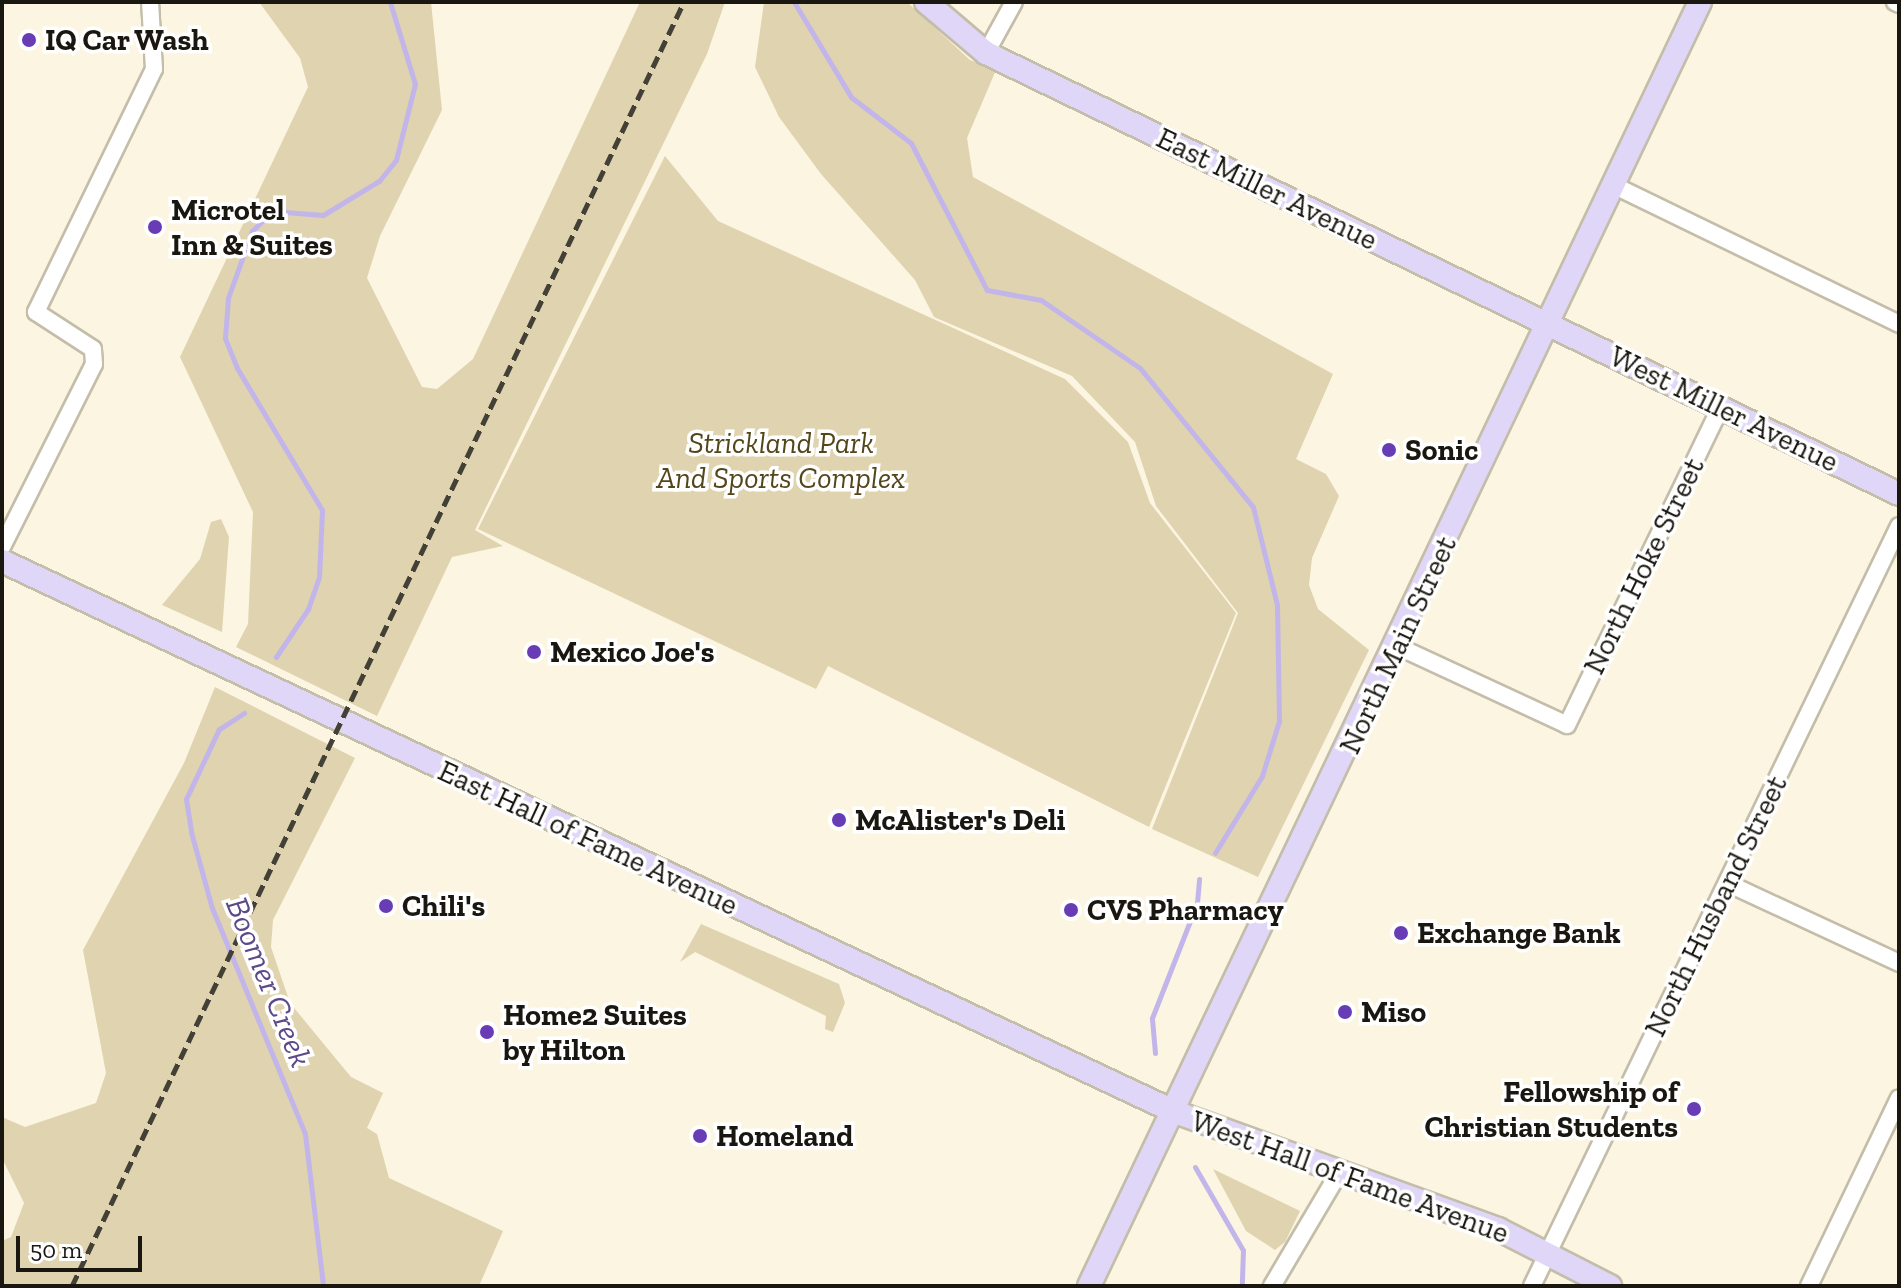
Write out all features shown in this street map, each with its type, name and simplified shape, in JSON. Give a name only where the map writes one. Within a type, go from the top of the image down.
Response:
[{"type":"main road","name":"East Miller Avenue","points":[[926,2],[986,53],[1548,324]]},
{"type":"main road","name":"North Main Street","points":[[1089,1286],[1397,646],[1700,2]]},
{"type":"main road","name":"West Miller Avenue","points":[[1548,324],[1899,494]]},
{"type":"main road","name":"East Hall of Fame Avenue","points":[[2,561],[1175,1112]]},
{"type":"main road","name":"West Hall of Fame Avenue","points":[[1175,1112],[1337,1176],[1470,1218],[1610,1286]]},
{"type":"street","points":[[2,547],[94,364],[93,349],[36,312],[154,69],[150,2]]},
{"type":"street","points":[[986,53],[1014,2]]},
{"type":"street","points":[[1613,185],[1899,324]]},
{"type":"street","name":"North Hoke Street","points":[[1397,646],[1567,725],[1721,407]]},
{"type":"street","name":"North Husband Street","points":[[1532,1286],[1899,526]]},
{"type":"street","points":[[1727,883],[1899,963]]},
{"type":"street","points":[[1809,1286],[1899,1098]]},
{"type":"street","points":[[1272,1286],[1337,1176]]},
{"type":"green space","points":[[259,2],[431,2],[442,110],[380,236],[367,278],[422,387],[437,389],[473,359],[640,2],[725,2],[707,54],[475,530],[503,546],[452,557],[377,716],[236,647],[248,624],[253,512],[180,357],[308,87],[300,58]]},
{"type":"green space","points":[[764,2],[907,2],[970,60],[996,70],[967,138],[973,177],[1333,374],[1296,459],[1326,474],[1339,496],[1312,558],[1309,585],[1318,609],[1369,650],[1258,877],[1152,829],[1238,613],[1156,506],[1135,442],[1072,376],[934,317],[915,280],[821,174],[779,117],[755,67]]},
{"type":"green space","name":"Strickland Park And Sports Complex","points":[[665,156],[718,221],[1065,379],[1128,442],[1150,503],[1236,613],[1149,827],[828,666],[816,689],[478,529]]},
{"type":"green space","points":[[221,519],[229,537],[222,632],[162,605],[200,559],[211,522]]},
{"type":"green space","points":[[215,687],[355,758],[273,920],[271,947],[290,1003],[351,1077],[383,1093],[367,1128],[377,1134],[389,1178],[503,1231],[479,1286],[2,1286],[2,1241],[11,1237],[24,1203],[2,1158],[2,1117],[25,1127],[96,1103],[106,1073],[83,950],[184,763]]},
{"type":"green space","points":[[701,924],[839,984],[845,1003],[833,1032],[825,1029],[826,1016],[695,952],[680,962]]},
{"type":"green space","points":[[1213,1169],[1300,1211],[1285,1242],[1275,1250],[1246,1231]]},
{"type":"waterway","name":"Boomer Creek","points":[[276,657],[308,609],[319,577],[322,510],[237,368],[225,338],[228,298],[252,231],[272,211],[323,215],[379,181],[396,160],[415,84],[390,2]]},
{"type":"waterway","points":[[794,2],[851,97],[911,143],[987,290],[1041,300],[1140,368],[1253,507],[1277,605],[1279,721],[1262,776],[1215,853]]},
{"type":"waterway","name":"Boomer Creek","points":[[244,713],[219,729],[186,799],[191,832],[212,908],[305,1134],[323,1286]]},
{"type":"waterway","points":[[1155,1053],[1152,1018],[1197,903],[1199,879]]},
{"type":"waterway","points":[[1195,1167],[1243,1250],[1242,1286]]},
{"type":"railway","points":[[72,1286],[684,2]]},
{"type":"place","name":"IQ Car Wash","points":[[29,40]]},
{"type":"place","name":"Microtel Inn & Suites","points":[[155,227]]},
{"type":"place","name":"Sonic","points":[[1389,450]]},
{"type":"place","name":"Mexico Joe's","points":[[534,652]]},
{"type":"place","name":"McAlister's Deli","points":[[839,820]]},
{"type":"place","name":"Chili's","points":[[386,906]]},
{"type":"place","name":"CVS Pharmacy","points":[[1071,910]]},
{"type":"place","name":"Exchange Bank","points":[[1401,933]]},
{"type":"place","name":"Miso","points":[[1345,1012]]},
{"type":"place","name":"Home2 Suites by Hilton","points":[[487,1032]]},
{"type":"place","name":"Fellowship of Christian Students","points":[[1694,1109]]},
{"type":"place","name":"Homeland","points":[[700,1136]]}]
